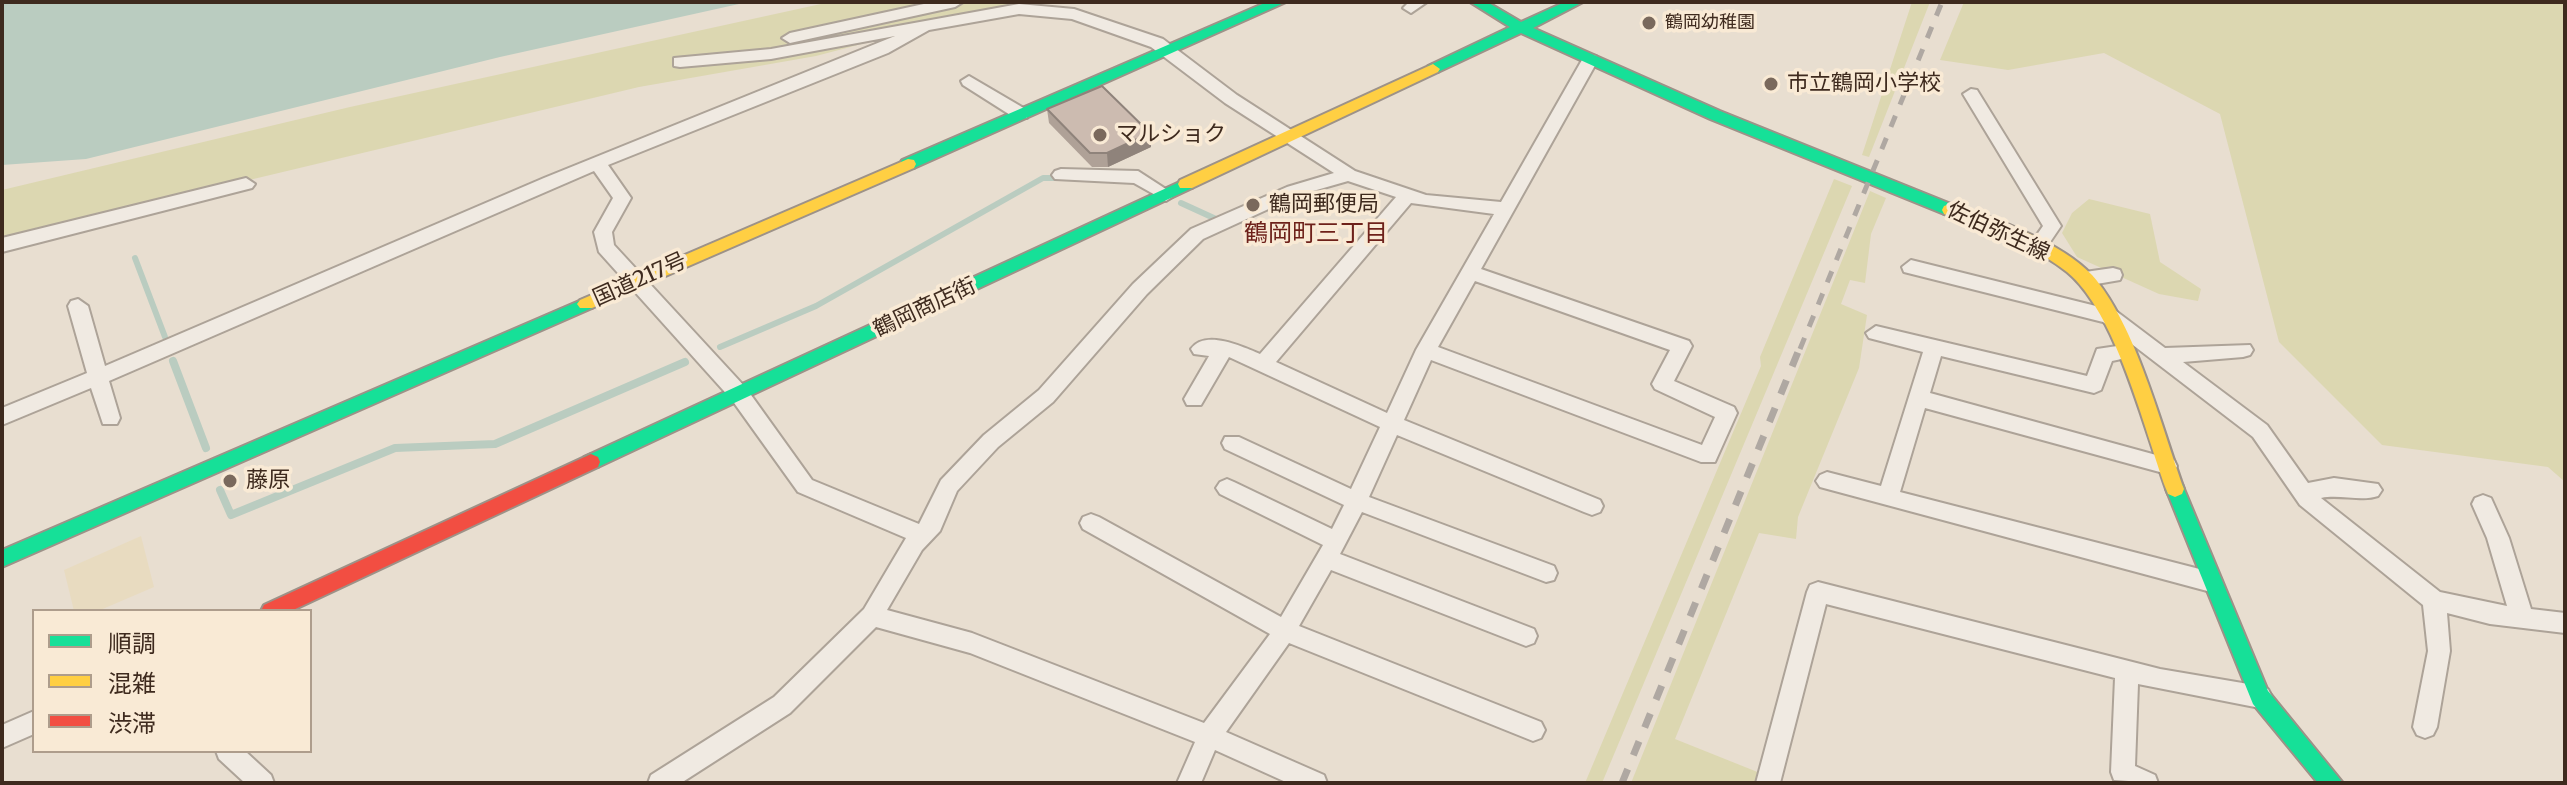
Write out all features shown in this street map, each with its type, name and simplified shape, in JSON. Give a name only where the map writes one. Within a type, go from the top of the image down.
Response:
[{"type":"main road","name":"国道217号","points":[[2,559],[1279,2]]},
{"type":"main road","name":"佐伯弥生線","points":[[1477,2],[1521,28],[1715,115],[2038,246],[2085,279],[2109,316],[2211,582],[2260,697],[2332,783]]},
{"type":"main road","name":"鶴岡商店街","points":[[275,609],[1576,2]]},
{"type":"street","points":[[955,2],[680,62],[771,54],[921,30],[1019,9],[1074,14],[1157,43],[1289,137],[1349,175],[1425,201],[1506,209]]},
{"type":"street","points":[[2,417],[921,30]]},
{"type":"street","points":[[1189,783],[1209,736],[1285,631],[1331,550],[1426,350],[1590,60]]},
{"type":"street","points":[[969,81],[1021,114]]},
{"type":"street","points":[[1971,94],[2052,226],[2038,246]]},
{"type":"street","points":[[598,164],[622,198],[603,232],[605,247],[739,394],[805,486],[923,535]]},
{"type":"street","points":[[1061,175],[1138,177],[1166,195]]},
{"type":"street","points":[[660,783],[782,705],[872,616],[932,525],[948,486],[991,441],[1046,396],[1140,289],[1197,234],[1293,191],[1349,175]]},
{"type":"street","points":[[2,245],[246,184]]},
{"type":"street","points":[[1263,364],[1407,196]]},
{"type":"street","points":[[1911,267],[2109,316],[2260,431],[2303,493],[2434,600],[2522,618],[2565,623]]},
{"type":"street","points":[[1426,350],[1708,456],[1727,413],[1662,384],[1682,346],[1470,272]]},
{"type":"street","points":[[2085,279],[2113,275]]},
{"type":"street","points":[[78,306],[110,418]]},
{"type":"street","points":[[1876,333],[2094,385],[2104,354],[2124,352]]},
{"type":"street","points":[[1888,497],[1934,347]]},
{"type":"street","points":[[1201,349],[1224,349],[1263,364],[1392,424],[1592,506]]},
{"type":"street","points":[[1194,399],[1224,349]]},
{"type":"street","points":[[2161,356],[2243,350]]},
{"type":"street","points":[[1919,398],[2167,466]]},
{"type":"street","points":[[1232,443],[1356,501],[1546,573]]},
{"type":"street","points":[[1827,481],[2211,582]]},
{"type":"street","points":[[2303,493],[2334,487],[2371,490]]},
{"type":"street","points":[[1227,488],[1331,550],[1526,636]]},
{"type":"street","points":[[2483,504],[2498,538],[2522,618]]},
{"type":"street","points":[[1091,523],[1285,631],[1533,730]]},
{"type":"street","points":[[1768,783],[1818,592],[2127,671],[2260,697]]},
{"type":"street","points":[[2425,727],[2439,651],[2434,600]]},
{"type":"street","points":[[872,616],[972,643],[1209,736],[1315,783]]},
{"type":"street","points":[[2127,671],[2123,772],[2146,783]]},
{"type":"street","points":[[2,737],[32,723]]},
{"type":"street","points":[[230,753],[262,783]]},
{"type":"shaded area","points":[[2,2],[748,2],[500,57],[86,159],[2,165]]},
{"type":"shaded area","points":[[830,2],[1021,2],[816,56],[639,87],[2,239],[2,190],[350,107]]},
{"type":"shaded area","points":[[1912,2],[1930,2],[1869,157],[1862,155]]},
{"type":"shaded area","points":[[1964,2],[2565,2],[2565,482],[2548,467],[2382,445],[2279,342],[2220,114],[2104,53],[2008,70],[1940,60]]},
{"type":"shaded area","points":[[1834,179],[1852,186],[1602,783],[1585,783],[1761,366],[1760,357]]},
{"type":"shaded area","points":[[1870,191],[1886,198],[1871,234],[1865,283],[1850,280],[1841,304],[1867,315],[1859,368],[1798,517],[1796,539],[1759,533],[1675,739],[1760,773],[1757,783],[1631,783]]},
{"type":"shaded area","points":[[2089,199],[2150,214],[2160,262],[2201,289],[2198,301],[2159,294],[2077,257],[2062,233],[2072,213]]},
{"type":"shaded area","points":[[141,536],[154,587],[103,609],[74,609],[64,570]]},
{"type":"building","name":"マルショク","points":[[1102,86],[1150,133],[1107,153],[1090,153],[1047,109]]},
{"type":"waterway","points":[[720,347],[816,306],[1043,178],[1064,178]]},
{"type":"waterway","points":[[1181,203],[1216,219]]},
{"type":"waterway","points":[[135,258],[165,337]]},
{"type":"waterway","points":[[173,361],[206,448]]},
{"type":"waterway","points":[[220,490],[231,515],[395,448],[495,444],[685,362]]},
{"type":"railway","points":[[1800,349],[1942,2]]},
{"type":"railway","points":[[1622,783],[1800,347]]},
{"type":"traffic: fast","points":[[908,164],[1279,2]]},
{"type":"traffic: fast","points":[[1477,2],[1521,28],[1715,115],[1950,210]]},
{"type":"traffic: fast","points":[[1433,69],[1576,2]]},
{"type":"traffic: fast","points":[[591,462],[1186,184]]},
{"type":"traffic: fast","points":[[2,559],[586,304]]},
{"type":"traffic: fast","points":[[2175,489],[2260,697],[2332,783]]},
{"type":"traffic: slow","points":[[1186,184],[1433,69]]},
{"type":"traffic: slow","points":[[586,304],[908,164]]},
{"type":"traffic: slow","points":[[1950,210],[2040,247],[2086,280],[2099,298],[2124,350],[2175,489]]},
{"type":"traffic: jam","points":[[275,609],[591,462]]},
{"type":"place","name":"鶴岡幼稚園","points":[[1649,23]]},
{"type":"place","name":"市立鶴岡小学校","points":[[1771,84]]},
{"type":"place","name":"マルショク","points":[[1100,135]]},
{"type":"place","name":"鶴岡郵便局","points":[[1253,205]]},
{"type":"place","name":"藤原","points":[[230,481]]},
{"type":"district","name":"鶴岡町三丁目","points":[[1316,234]]}]
